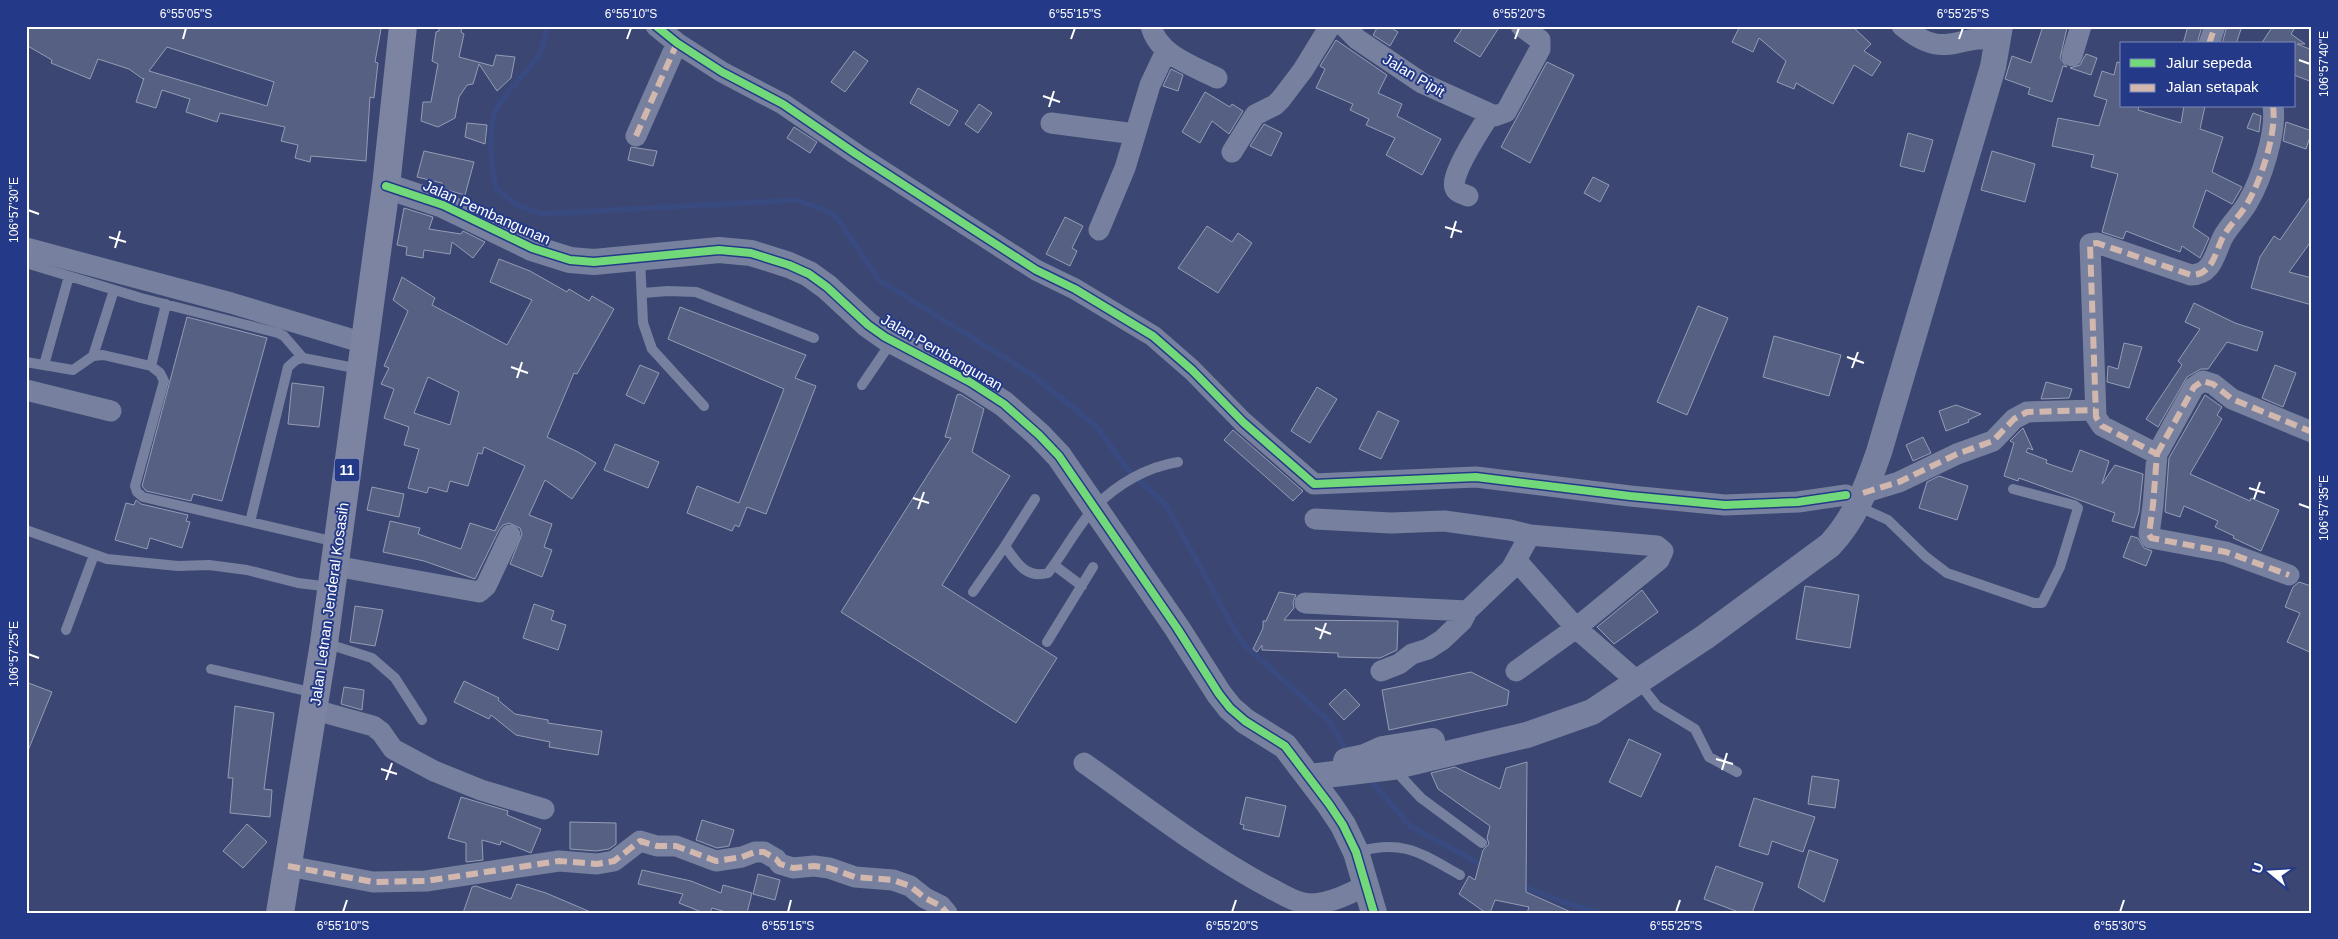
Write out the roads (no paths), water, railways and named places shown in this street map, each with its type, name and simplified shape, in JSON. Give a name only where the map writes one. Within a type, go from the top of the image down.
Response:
[{"type":"highway","name":"Jalan Letnan Jenderal Kosasih","points":[[280,913],[316,701],[335,565],[386,186],[403,26]]},
{"type":"street","points":[[656,26],[677,43],[722,72],[783,104],[856,154],[949,212],[1036,270],[1075,289],[1153,336],[1192,370],[1243,422],[1314,484],[1476,477],[1725,505],[1853,499],[1899,482],[1957,454],[1993,441],[2014,419],[2027,412],[2095,410]]},
{"type":"street","points":[[1151,26],[1153,35],[1166,51],[1217,78]]},
{"type":"street","points":[[1232,152],[1255,115],[1275,105],[1292,84],[1330,26]]},
{"type":"street","name":"Jalan Pipit","points":[[1344,26],[1358,39],[1422,83],[1490,114]]},
{"type":"street","points":[[1468,196],[1455,188],[1455,176],[1490,114],[1499,116],[1506,112],[1540,49],[1540,40],[1520,26]]},
{"type":"street","points":[[1902,26],[1923,41],[1942,46],[1993,32]]},
{"type":"street","points":[[2072,56],[2081,26]]},
{"type":"street","points":[[2210,42],[2215,26]]},
{"type":"street","points":[[1320,771],[1377,761],[1417,744],[1534,717],[1634,677],[1792,556],[1853,499],[1863,452],[1980,67],[1993,32]]},
{"type":"street","points":[[636,136],[677,43]]},
{"type":"street","points":[[1099,230],[1125,168],[1150,85],[1166,51]]},
{"type":"street","points":[[2157,454],[2102,426],[2096,418],[2090,244],[2097,243],[2191,275],[2197,275],[2207,270],[2223,236],[2248,202],[2254,190],[2270,141],[2273,108]]},
{"type":"street","points":[[1051,123],[1135,134]]},
{"type":"street","name":"Jalan Pembangunan","points":[[386,186],[443,205],[512,239],[555,257],[570,260],[594,262],[719,250],[735,250],[769,258],[809,274],[827,287],[868,326],[892,341],[970,382],[1004,404],[1060,456],[1230,708],[1245,721],[1320,771],[1356,852],[1374,913]]},
{"type":"street","points":[[26,248],[231,304],[362,356]]},
{"type":"street","points":[[2289,575],[2226,552],[2151,538],[2148,534],[2153,506],[2157,454],[2194,387],[2203,381],[2213,384],[2232,399],[2312,432]]},
{"type":"street","points":[[26,390],[111,411]]},
{"type":"street","points":[[1315,519],[1391,523],[1444,521],[1510,530],[1530,535],[1657,546],[1663,551],[1659,560],[1576,628],[1516,670]]},
{"type":"street","points":[[335,565],[479,592],[486,586],[510,535]]},
{"type":"street","points":[[1381,671],[1399,664],[1412,654],[1428,649],[1442,640],[1462,621],[1467,611],[1511,569],[1530,535]]},
{"type":"street","points":[[1516,560],[1576,628],[1634,677]]},
{"type":"street","points":[[1305,603],[1467,611]]},
{"type":"street","points":[[316,701],[372,726],[381,732],[393,749],[434,771],[481,790],[544,809]]},
{"type":"street","points":[[1084,762],[1230,867],[1294,900],[1311,904],[1328,901],[1347,895],[1365,886]]},
{"type":"street","points":[[288,866],[373,882],[426,881],[559,861],[597,864],[614,861],[640,841],[658,846],[676,846],[716,861],[742,858],[755,852],[764,852],[776,859],[780,864],[793,868],[814,866],[829,868],[854,877],[893,880],[910,886],[925,898],[941,906],[947,913]]},
{"type":"lane","points":[[640,258],[643,323],[652,350],[704,406]]},
{"type":"lane","points":[[26,263],[114,290],[278,333],[284,336],[303,358]]},
{"type":"lane","points":[[44,365],[69,276]]},
{"type":"lane","points":[[94,356],[114,290]]},
{"type":"lane","points":[[643,293],[668,291],[696,292],[814,338]]},
{"type":"lane","points":[[151,366],[166,304]]},
{"type":"lane","points":[[862,385],[892,341]]},
{"type":"lane","points":[[26,362],[73,370],[94,356],[113,356],[151,366],[160,373],[164,382],[135,486],[137,492],[143,497],[250,522],[335,565]]},
{"type":"lane","points":[[250,522],[288,368],[296,360],[303,358],[362,356]]},
{"type":"lane","points":[[1005,546],[1014,560],[1027,572],[1039,576],[1048,573],[1096,507],[1140,472],[1157,465],[1178,462]]},
{"type":"lane","points":[[1853,499],[1888,520],[1926,557],[1947,573],[2034,603],[2042,603],[2060,567],[2078,508],[2074,505],[2013,490]]},
{"type":"lane","points":[[973,592],[1035,499]]},
{"type":"lane","points":[[26,530],[94,556],[138,563],[209,565],[247,570],[298,583],[335,565]]},
{"type":"lane","points":[[66,630],[94,556]]},
{"type":"lane","points":[[1054,565],[1082,586]]},
{"type":"lane","points":[[1047,642],[1093,567]]},
{"type":"lane","points":[[324,642],[372,658],[394,678],[422,720]]},
{"type":"lane","points":[[211,669],[316,701]]},
{"type":"lane","points":[[1634,677],[1657,706],[1695,730],[1709,757],[1737,772]]},
{"type":"lane","points":[[1377,761],[1421,798],[1482,843]]},
{"type":"lane","points":[[1356,852],[1378,846],[1407,848],[1460,875]]},
{"type":"waterway","points":[[546,26],[545,39],[535,61],[502,100],[493,118],[491,149],[496,189],[518,205],[542,214],[797,200],[834,214],[879,280],[1034,376],[1097,427],[1127,469],[1166,505],[1242,643],[1329,721],[1349,754]]},
{"type":"waterway","points":[[1368,777],[1410,826],[1485,867]]},
{"type":"waterway","points":[[1520,885],[1563,902],[1600,913]]}]
